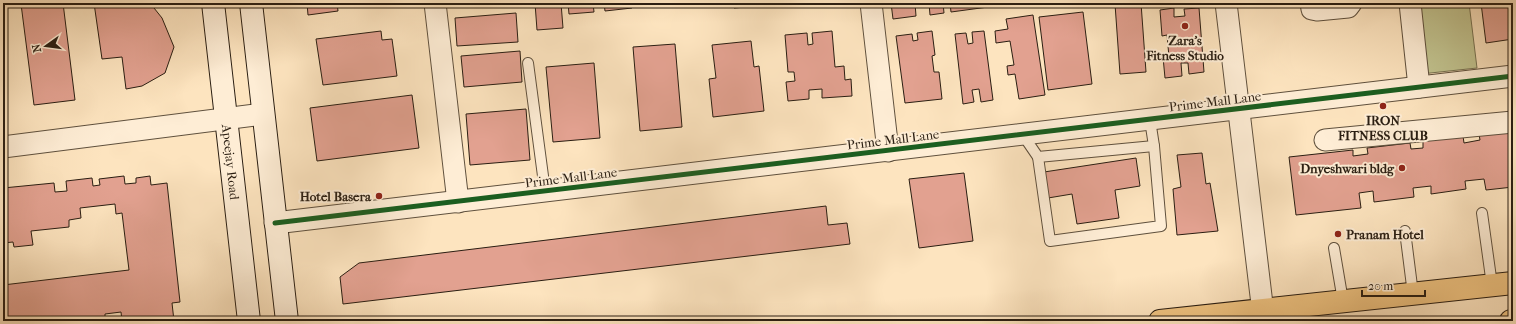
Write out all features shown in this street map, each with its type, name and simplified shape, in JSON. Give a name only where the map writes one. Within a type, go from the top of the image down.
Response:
[{"type":"main road","name":"Apeejay Road","points":[[213,3],[249,321]]},
{"type":"main road","points":[[251,3],[287,321]]},
{"type":"main road","points":[[1160,321],[1263,315],[1343,301],[1503,284]]},
{"type":"street","points":[[435,3],[458,202]]},
{"type":"street","points":[[871,3],[888,151]]},
{"type":"street","points":[[1226,3],[1263,315]]},
{"type":"street","points":[[1311,3],[1312,9],[1317,10],[1348,7],[1351,3]]},
{"type":"street","points":[[1410,3],[1419,87]]},
{"type":"street","name":"Prime Mall Lane","points":[[275,223],[1513,76]]},
{"type":"street","points":[[3,147],[264,114]]},
{"type":"street","points":[[1325,140],[1513,122]]},
{"type":"lane","points":[[528,63],[545,191]]},
{"type":"lane","points":[[1023,135],[1038,157],[1050,241],[1161,226],[1154,146],[1150,120]]},
{"type":"lane","points":[[1038,157],[1154,146]]},
{"type":"lane","points":[[1482,214],[1503,284]]},
{"type":"lane","points":[[1405,231],[1413,294]]},
{"type":"lane","points":[[1334,248],[1343,301]]},
{"type":"green space","points":[[1413,3],[1469,3],[1477,68],[1421,74]]},
{"type":"building","points":[[63,3],[75,100],[34,105],[21,4]]},
{"type":"building","points":[[94,3],[150,3],[162,18],[174,47],[165,73],[142,86],[126,89],[122,57],[102,59]]},
{"type":"building","points":[[307,3],[337,3],[338,11],[308,15]]},
{"type":"building","points":[[535,3],[561,3],[563,28],[537,30]]},
{"type":"building","points":[[568,3],[593,3],[594,12],[569,14]]},
{"type":"building","points":[[604,3],[631,3],[632,8],[605,11]]},
{"type":"building","points":[[734,3],[760,3],[760,6],[734,8]]},
{"type":"building","points":[[891,3],[915,3],[916,16],[893,19]]},
{"type":"building","points":[[929,3],[943,3],[944,13],[930,15]]},
{"type":"building","points":[[950,3],[1003,3],[1003,5],[951,12]]},
{"type":"building","points":[[1141,3],[1146,72],[1120,74],[1115,4]]},
{"type":"building","points":[[1481,3],[1510,3],[1513,39],[1486,43]]},
{"type":"building","points":[[1174,8],[1174,17],[1185,16],[1184,9],[1199,8],[1204,72],[1189,74],[1188,63],[1181,63],[1182,76],[1165,78],[1163,57],[1169,57],[1167,35],[1162,36],[1160,10]]},
{"type":"building","points":[[1083,12],[1092,84],[1048,90],[1039,17]]},
{"type":"building","points":[[516,13],[518,42],[457,46],[455,18]]},
{"type":"building","points":[[1033,15],[1045,95],[1019,99],[1015,74],[1008,75],[1007,66],[1014,65],[1010,41],[996,43],[995,31],[1008,29],[1006,19]]},
{"type":"building","points":[[381,31],[382,40],[392,39],[397,76],[323,85],[316,39]]},
{"type":"building","points":[[832,31],[835,67],[844,66],[845,80],[851,79],[852,96],[822,98],[822,89],[809,90],[809,99],[788,101],[786,82],[795,81],[794,72],[788,72],[785,35],[807,33],[808,45],[813,44],[812,33]]},
{"type":"building","points":[[932,31],[935,55],[932,56],[934,72],[939,72],[942,99],[905,103],[896,36],[912,34],[913,41],[918,40],[917,33]]},
{"type":"building","points":[[984,31],[993,100],[981,102],[979,89],[972,90],[974,102],[963,104],[955,34],[966,33],[968,44],[973,43],[972,32]]},
{"type":"building","points":[[751,41],[754,67],[759,66],[764,111],[713,117],[709,79],[716,78],[712,45]]},
{"type":"building","points":[[675,44],[682,127],[640,131],[633,47]]},
{"type":"building","points":[[520,51],[522,82],[464,87],[461,56]]},
{"type":"building","points":[[594,63],[600,138],[553,142],[546,67]]},
{"type":"building","points":[[412,95],[419,148],[317,161],[310,108]]},
{"type":"building","points":[[526,109],[530,160],[470,165],[466,114]]},
{"type":"building","name":"Dnyeshwari bldg","points":[[1513,130],[1513,187],[1486,190],[1484,179],[1465,181],[1466,189],[1431,194],[1431,186],[1413,188],[1414,197],[1374,202],[1373,191],[1359,193],[1361,208],[1296,215],[1289,157],[1353,150],[1353,156],[1368,154],[1367,148],[1410,143],[1411,149],[1423,148],[1423,141],[1463,136],[1464,143],[1480,140],[1479,134]]},
{"type":"building","points":[[1202,153],[1206,184],[1210,183],[1218,231],[1177,235],[1173,189],[1181,187],[1177,155]]},
{"type":"building","points":[[1136,158],[1140,186],[1115,190],[1119,218],[1077,224],[1072,194],[1048,198],[1044,172]]},
{"type":"building","points":[[964,173],[973,241],[919,248],[909,179]]},
{"type":"building","points":[[124,176],[125,184],[136,183],[136,178],[150,176],[151,185],[167,183],[180,302],[172,303],[174,321],[122,321],[121,312],[105,314],[105,321],[3,321],[3,285],[129,270],[122,213],[116,214],[115,204],[80,208],[81,218],[69,220],[69,227],[31,231],[33,245],[14,247],[13,242],[3,243],[3,188],[54,183],[55,192],[67,191],[66,181],[92,178],[93,186],[100,185],[99,179]]},
{"type":"building","points":[[826,206],[828,225],[847,223],[850,244],[343,304],[340,277],[359,263]]},
{"type":"cycle path","points":[[275,223],[1513,76]]},
{"type":"place","name":"Zara’s Fitness Studio","points":[[1185,26]]},
{"type":"place","name":"IRON FITNESS CLUB","points":[[1383,106]]},
{"type":"place","name":"Dnyeshwari bldg","points":[[1402,168]]},
{"type":"place","name":"Hotel Basera","points":[[379,196]]},
{"type":"place","name":"Pranam Hotel","points":[[1338,234]]}]
